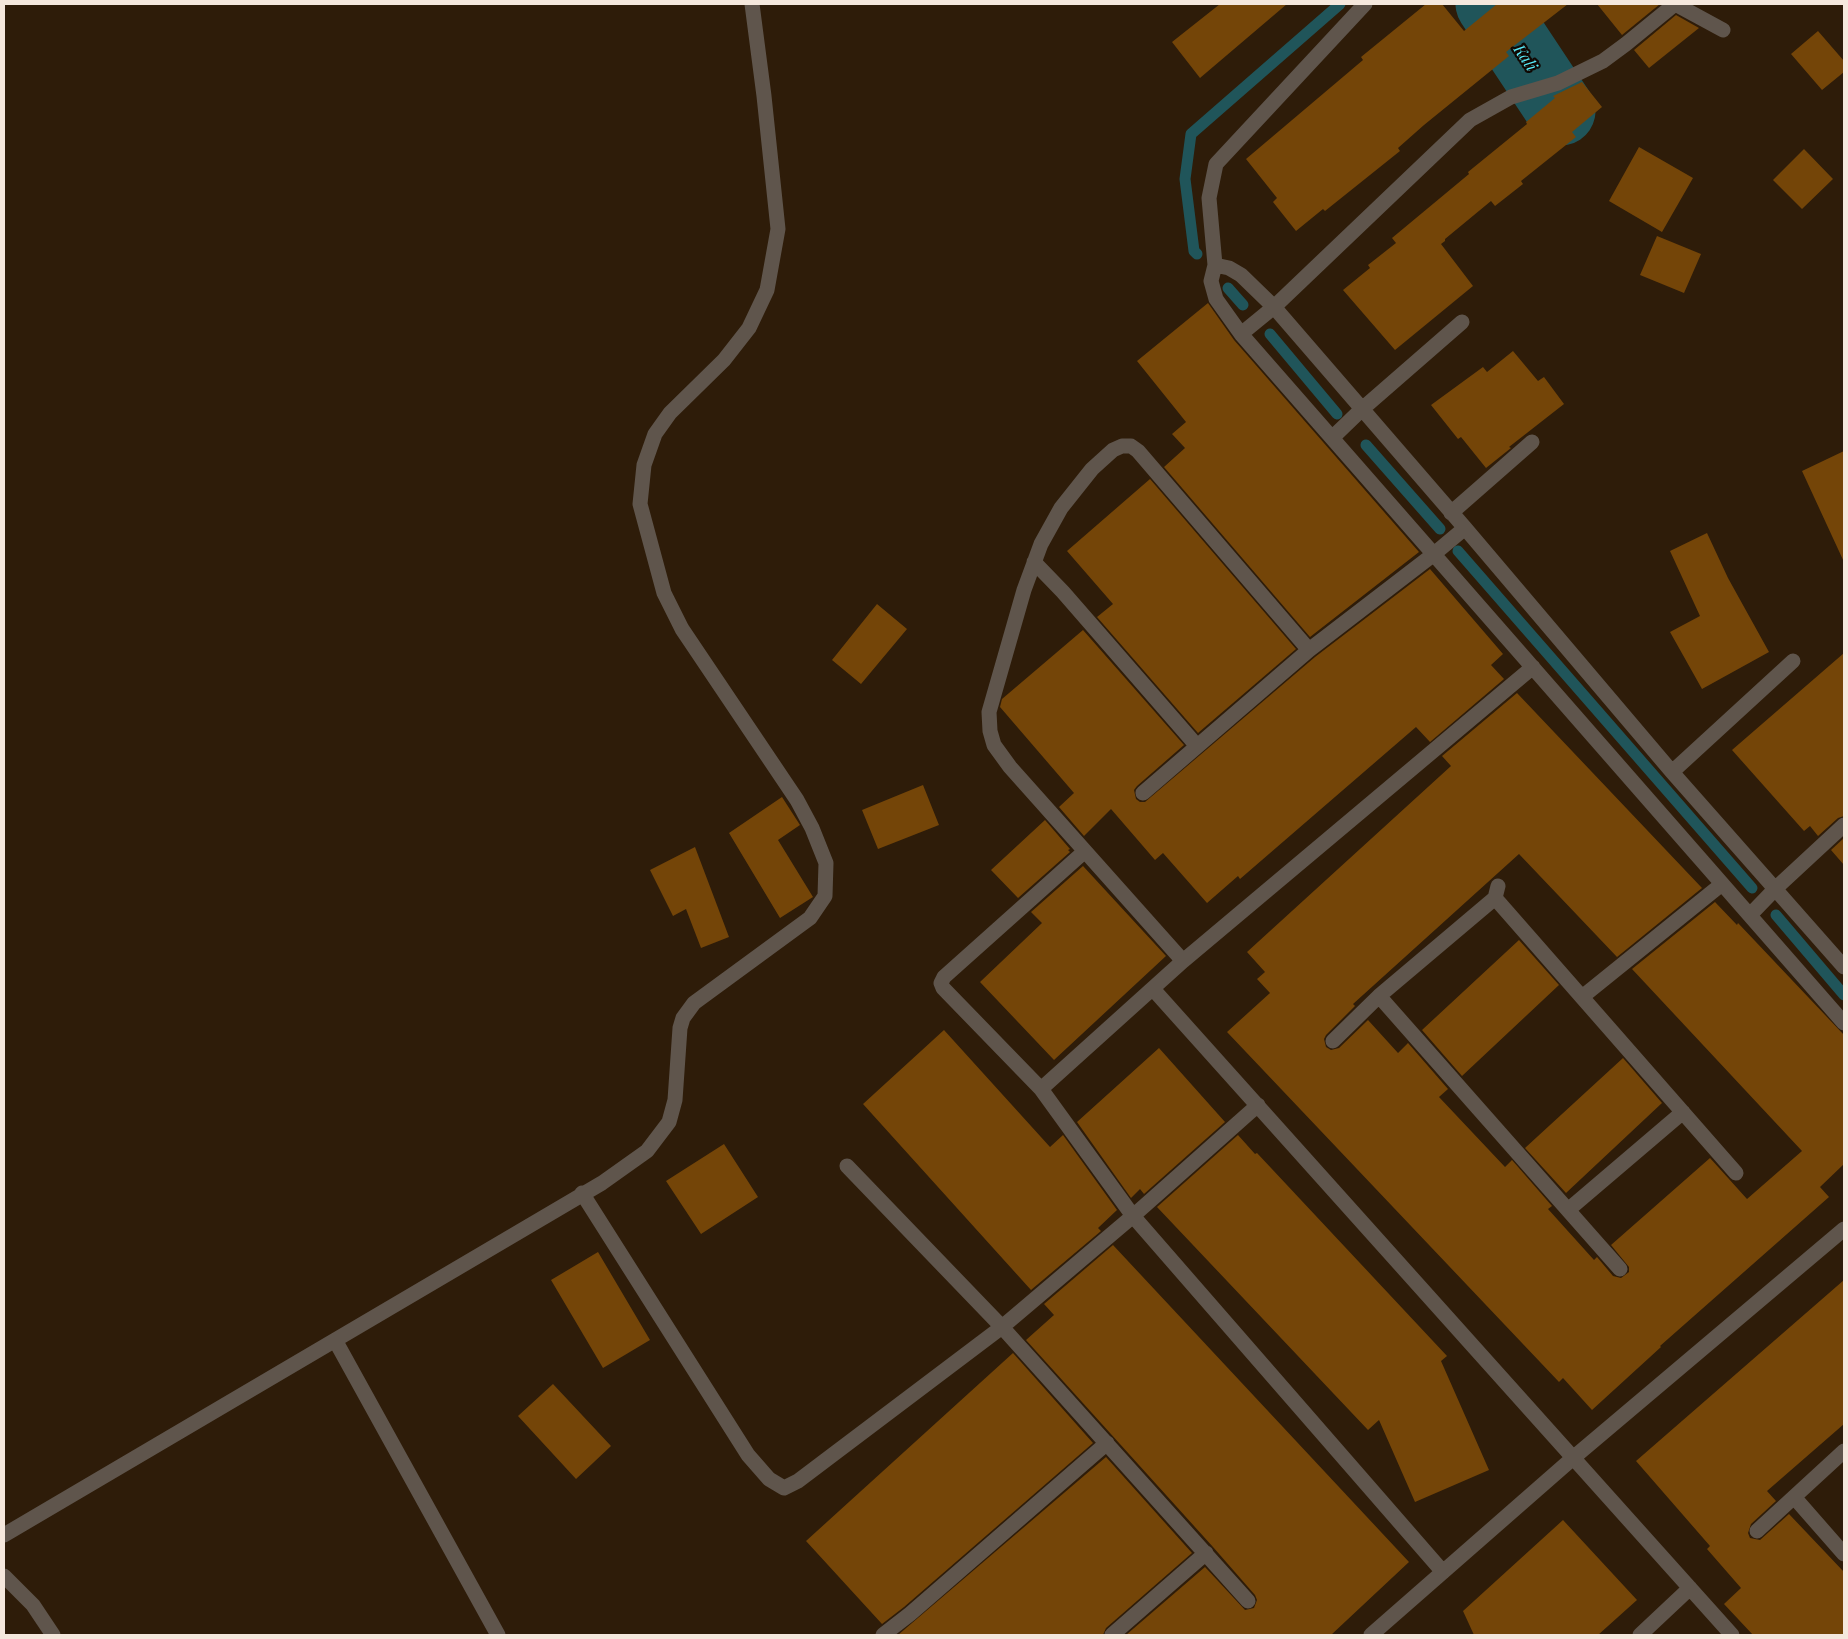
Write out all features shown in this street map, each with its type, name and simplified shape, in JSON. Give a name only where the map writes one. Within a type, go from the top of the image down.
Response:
[{"type":"street","points":[[4,1535],[582,1193],[602,1183],[647,1151],[669,1122],[675,1100],[680,1028],[683,1018],[694,1003],[810,918],[825,896],[826,863],[812,828],[797,800],[682,630],[664,593],[640,504],[644,465],[655,434],[670,413],[724,360],[749,328],[767,290],[778,229],[752,4]]},
{"type":"street","points":[[1366,4],[1216,164],[1209,198],[1215,265],[1211,281],[1216,299],[1241,334],[1844,1024]]},
{"type":"street","points":[[1241,334],[1274,307],[1470,120],[1511,97],[1558,83],[1603,60],[1675,4],[1723,30]]},
{"type":"street","points":[[1215,265],[1229,268],[1241,275],[1274,307],[1672,772],[1844,967]]},
{"type":"street","points":[[1332,438],[1361,410],[1462,322]]},
{"type":"street","points":[[1451,513],[1532,442]]},
{"type":"street","points":[[1183,961],[1010,767],[994,745],[990,731],[989,712],[1024,590],[1041,544],[1061,508],[1092,469],[1112,450],[1122,446],[1131,446],[1138,451],[1309,650]]},
{"type":"street","points":[[1143,792],[1309,650],[1465,528]]},
{"type":"street","points":[[1034,562],[1063,592],[1197,746]]},
{"type":"street","points":[[1672,772],[1793,661]]},
{"type":"street","points":[[1041,1090],[1183,961],[1533,667]]},
{"type":"street","points":[[1750,915],[1776,888],[1844,825]]},
{"type":"street","points":[[1086,851],[944,977],[941,983],[946,993],[1041,1090],[1133,1216],[1443,1572]]},
{"type":"street","points":[[1582,997],[1722,884]]},
{"type":"street","points":[[1333,1041],[1379,996],[1497,892],[1582,997],[1736,1172]]},
{"type":"street","points":[[1153,989],[1732,1635]]},
{"type":"street","points":[[1379,996],[1620,1269]]},
{"type":"street","points":[[582,1193],[748,1455],[769,1479],[784,1488],[798,1481],[1002,1327],[1133,1216],[1258,1105]]},
{"type":"street","points":[[1568,1210],[1683,1112]]},
{"type":"street","points":[[847,1166],[1002,1327],[1248,1601]]},
{"type":"street","points":[[1371,1635],[1573,1458],[1844,1229]]},
{"type":"street","points":[[335,1340],[498,1635]]},
{"type":"street","points":[[882,1635],[918,1608],[1107,1443]]},
{"type":"street","points":[[1757,1531],[1844,1451]]},
{"type":"street","points":[[1794,1497],[1844,1554]]},
{"type":"street","points":[[1112,1635],[1206,1553]]},
{"type":"street","points":[[4,1576],[33,1605],[53,1635]]},
{"type":"street","points":[[1640,1635],[1690,1588]]},
{"type":"building","points":[[1220,4],[1287,4],[1200,78],[1172,42]]},
{"type":"building","points":[[1426,4],[1442,4],[1464,31],[1497,4],[1568,4],[1506,52],[1509,56],[1424,125],[1398,148],[1400,151],[1325,211],[1323,209],[1296,231],[1273,202],[1277,198],[1246,159],[1363,60],[1361,57]]},
{"type":"building","points":[[1597,4],[1660,4],[1622,35]]},
{"type":"building","points":[[1676,15],[1699,28],[1649,68],[1634,50]]},
{"type":"building","points":[[1818,31],[1844,61],[1844,72],[1822,90],[1791,54]]},
{"type":"building","points":[[1582,82],[1602,107],[1572,132],[1576,137],[1521,181],[1523,184],[1495,206],[1491,201],[1445,239],[1441,244],[1473,286],[1395,350],[1343,290],[1370,268],[1368,265],[1396,243],[1392,238],[1527,124],[1526,122],[1555,98],[1553,96]]},
{"type":"building","points":[[1639,147],[1693,178],[1662,232],[1609,201]]},
{"type":"building","points":[[1804,149],[1833,179],[1802,209],[1773,180]]},
{"type":"building","points":[[1657,236],[1701,254],[1684,293],[1640,275]]},
{"type":"building","points":[[1208,303],[1234,340],[1419,552],[1310,637],[1164,467],[1185,448],[1172,434],[1186,422],[1137,361]]},
{"type":"building","points":[[1513,351],[1538,381],[1544,377],[1564,404],[1509,447],[1511,448],[1486,468],[1461,437],[1458,439],[1431,405],[1483,367],[1487,372]]},
{"type":"building","points":[[1844,451],[1844,562],[1802,471]]},
{"type":"building","points":[[1150,479],[1296,649],[1198,733],[1097,617],[1113,604],[1067,551]]},
{"type":"building","points":[[1707,533],[1728,578],[1769,652],[1702,689],[1670,632],[1700,616],[1670,551]]},
{"type":"building","points":[[1430,569],[1503,654],[1491,665],[1504,679],[1430,742],[1416,727],[1240,879],[1238,876],[1207,903],[1163,853],[1155,860],[1111,809],[1084,836],[1059,807],[1074,793],[1000,707],[1002,699],[1083,630],[1184,745],[1134,790],[1136,799],[1140,802],[1145,802],[1315,657]]},
{"type":"building","points":[[877,604],[907,629],[861,684],[832,660]]},
{"type":"building","points":[[1844,653],[1844,816],[1838,818],[1818,836],[1810,826],[1804,831],[1732,750]]},
{"type":"building","points":[[1517,693],[1702,888],[1617,957],[1519,854],[1353,1004],[1355,1006],[1326,1035],[1324,1039],[1326,1047],[1331,1050],[1339,1048],[1368,1020],[1398,1053],[1408,1043],[1448,1089],[1439,1097],[1505,1167],[1512,1160],[1552,1206],[1548,1209],[1594,1260],[1597,1257],[1613,1276],[1621,1278],[1629,1272],[1629,1267],[1611,1245],[1710,1158],[1747,1199],[1802,1151],[1632,969],[1715,902],[1737,925],[1738,923],[1844,1035],[1844,1164],[1820,1187],[1829,1197],[1660,1346],[1592,1410],[1563,1378],[1559,1382],[1227,1032],[1270,993],[1257,979],[1265,972],[1247,952],[1451,766],[1442,756]]},
{"type":"building","points":[[923,785],[939,825],[878,849],[862,810]]},
{"type":"building","points":[[782,797],[800,825],[778,840],[813,897],[780,918],[729,833]]},
{"type":"building","points":[[1045,820],[1070,849],[1068,850],[1070,852],[1018,898],[991,870]]},
{"type":"building","points":[[1844,838],[1844,865],[1831,850]]},
{"type":"building","points":[[695,847],[729,937],[701,948],[686,909],[673,916],[650,870]]},
{"type":"building","points":[[1083,866],[1166,956],[1054,1060],[980,982],[1042,923],[1031,912]]},
{"type":"building","points":[[1519,940],[1559,985],[1462,1076],[1422,1030]]},
{"type":"building","points":[[944,1030],[1050,1147],[1063,1135],[1117,1210],[1098,1228],[1101,1231],[1031,1290],[863,1104]]},
{"type":"building","points":[[1159,1048],[1225,1122],[1144,1194],[1140,1189],[1131,1198],[1077,1122]]},
{"type":"building","points":[[1623,1058],[1662,1103],[1566,1193],[1525,1148]]},
{"type":"building","points":[[1238,1135],[1447,1356],[1441,1361],[1489,1470],[1415,1502],[1379,1420],[1368,1430],[1157,1207]]},
{"type":"building","points":[[724,1144],[758,1197],[701,1234],[666,1181]]},
{"type":"building","points":[[1113,1245],[1409,1562],[1331,1635],[1126,1635],[1205,1567],[1245,1610],[1254,1608],[1257,1600],[1255,1595],[1213,1547],[1026,1340],[1054,1315],[1044,1304]]},
{"type":"building","points":[[598,1252],[650,1340],[603,1368],[551,1280]]},
{"type":"building","points":[[1844,1280],[1844,1424],[1767,1491],[1776,1501],[1751,1524],[1748,1533],[1750,1538],[1760,1540],[1789,1514],[1844,1572],[1844,1635],[1753,1635],[1724,1604],[1741,1588],[1707,1549],[1710,1546],[1636,1461]]},
{"type":"building","points":[[1013,1353],[1093,1443],[882,1624],[806,1541]]},
{"type":"building","points":[[553,1384],[611,1446],[576,1479],[518,1416]]},
{"type":"building","points":[[1106,1457],[1192,1553],[1106,1628],[1103,1635],[898,1635]]},
{"type":"building","points":[[1563,1520],[1637,1600],[1598,1635],[1474,1635],[1463,1611]]},
{"type":"waterway","points":[[1197,254],[1194,251],[1185,179],[1191,134],[1340,4]]},
{"type":"waterway","name":"Kali","points":[[1490,4],[1561,111]]},
{"type":"waterway","points":[[1228,288],[1243,305]]},
{"type":"waterway","points":[[1270,334],[1337,414]]},
{"type":"waterway","points":[[1366,445],[1440,529]]},
{"type":"waterway","points":[[1458,551],[1752,888]]},
{"type":"waterway","points":[[1776,915],[1844,995]]}]
